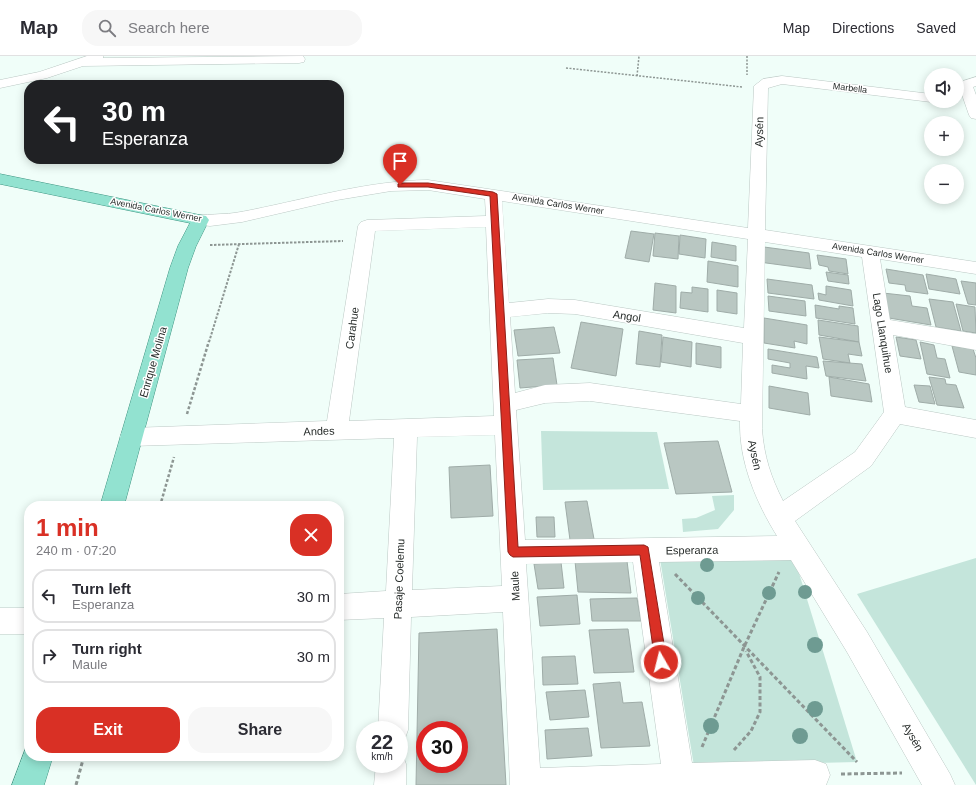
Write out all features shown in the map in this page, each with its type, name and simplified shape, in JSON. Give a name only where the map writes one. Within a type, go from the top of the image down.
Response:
[{"type":"main road","name":"Avenida Carlos Werner","points":[[0,178],[200,220]]},
{"type":"main road","name":"Enrique Molina","points":[[113,501],[179,268],[187,246],[200,220]]},
{"type":"main road","points":[[28,785],[36,761]]},
{"type":"street","points":[[0,84],[42,75],[100,56]]},
{"type":"street","points":[[84,62],[299,59]]},
{"type":"street","name":"Marbella","points":[[758,86],[786,81],[924,97]]},
{"type":"street","points":[[974,81],[966,86],[974,108]]},
{"type":"street","name":"Aysén","points":[[758,86],[751,414],[752,444],[755,461],[760,479],[779,518],[857,642],[936,779]]},
{"type":"street","points":[[964,104],[974,108]]},
{"type":"street","name":"Avenida Carlos Werner","points":[[200,220],[230,220],[354,191],[391,186],[428,185],[976,268]]},
{"type":"street","name":"Maule","points":[[493,194],[526,784]]},
{"type":"street","points":[[366,233],[495,221]]},
{"type":"street","name":"Carahue","points":[[337,430],[366,233]]},
{"type":"street","name":"Lago Llanquihue","points":[[870,252],[896,414]]},
{"type":"street","name":"Angol","points":[[500,311],[548,306],[575,307],[753,337]]},
{"type":"street","points":[[881,326],[976,342]]},
{"type":"street","name":"Andes","points":[[131,437],[406,428],[506,414],[545,394],[590,392],[751,414]]},
{"type":"street","points":[[779,518],[863,459],[896,414],[976,429]]},
{"type":"street","name":"Pasaje Coelemu","points":[[393,721],[406,428]]},
{"type":"street","name":"Esperanza","points":[[513,552],[798,548]]},
{"type":"street","points":[[644,550],[679,779]]},
{"type":"street","points":[[344,607],[516,598]]},
{"type":"street","points":[[0,621],[24,621]]},
{"type":"street","points":[[390,785],[391,773]]},
{"type":"street","points":[[526,784],[815,775]]},
{"type":"path","points":[[637,76],[639,56]]},
{"type":"path","points":[[566,68],[637,76],[758,86],[747,56]]},
{"type":"path","points":[[205,245],[239,244],[366,233]]},
{"type":"path","points":[[162,501],[239,244]]},
{"type":"path","points":[[700,753],[744,647],[781,568]]},
{"type":"path","points":[[671,570],[857,762]]},
{"type":"path","points":[[729,754],[740,745],[751,731],[760,712],[760,677],[744,647]]},
{"type":"path","points":[[76,785],[83,761]]},
{"type":"path","points":[[815,775],[936,779]]},
{"type":"green space","points":[[541,431],[657,432],[669,489],[543,490]]},
{"type":"green space","points":[[734,495],[734,510],[718,529],[683,532],[682,519],[696,518],[715,510],[712,496]]},
{"type":"green space","points":[[976,558],[976,785],[857,594]]},
{"type":"green space","points":[[660,559],[795,560],[857,762],[694,766]]},
{"type":"building","points":[[631,231],[654,234],[649,262],[625,258]]},
{"type":"building","points":[[655,233],[679,236],[678,259],[653,256]]},
{"type":"building","points":[[680,235],[706,239],[705,258],[679,254]]},
{"type":"building","points":[[712,242],[736,246],[736,261],[711,257]]},
{"type":"building","points":[[764,247],[809,253],[811,269],[759,262]]},
{"type":"building","points":[[817,255],[846,259],[848,274],[829,271],[828,267],[819,265]]},
{"type":"building","points":[[708,261],[738,266],[738,287],[707,282]]},
{"type":"building","points":[[886,269],[923,275],[928,294],[906,291],[905,285],[889,283]]},
{"type":"building","points":[[826,272],[848,275],[849,284],[828,281]]},
{"type":"building","points":[[926,274],[956,279],[960,294],[929,289]]},
{"type":"building","points":[[767,279],[812,285],[814,299],[768,293]]},
{"type":"building","points":[[961,281],[976,283],[976,305],[968,304]]},
{"type":"building","points":[[655,283],[676,286],[676,313],[653,310]]},
{"type":"building","points":[[826,286],[851,290],[853,306],[819,300],[818,293],[826,295]]},
{"type":"building","points":[[692,287],[708,289],[708,312],[680,308],[681,292],[692,293]]},
{"type":"building","points":[[717,290],[737,293],[737,314],[717,311]]},
{"type":"building","points":[[883,293],[910,296],[912,306],[927,308],[931,325],[889,318]]},
{"type":"building","points":[[768,296],[805,301],[806,316],[769,311]]},
{"type":"building","points":[[929,299],[953,302],[961,331],[936,327]]},
{"type":"building","points":[[956,304],[975,307],[976,333],[963,331]]},
{"type":"building","points":[[815,305],[839,309],[839,306],[853,308],[855,324],[816,318]]},
{"type":"building","points":[[764,318],[807,325],[807,344],[794,341],[795,348],[764,343]]},
{"type":"building","points":[[818,320],[858,326],[859,342],[819,335]]},
{"type":"building","points":[[581,322],[623,329],[616,376],[571,368]]},
{"type":"building","points":[[554,327],[560,353],[518,356],[514,330]]},
{"type":"building","points":[[639,331],[662,335],[660,367],[636,364]]},
{"type":"building","points":[[663,337],[692,342],[691,367],[661,362]]},
{"type":"building","points":[[819,337],[859,342],[862,356],[848,354],[850,363],[823,359]]},
{"type":"building","points":[[896,337],[916,340],[921,359],[900,356]]},
{"type":"building","points":[[920,342],[934,345],[937,358],[945,359],[950,378],[927,374]]},
{"type":"building","points":[[696,343],[721,347],[721,368],[696,364]]},
{"type":"building","points":[[952,346],[973,349],[976,358],[976,375],[959,372]]},
{"type":"building","points":[[768,349],[817,357],[819,368],[806,366],[807,379],[772,373],[772,365],[790,368],[790,363],[768,359]]},
{"type":"building","points":[[553,358],[557,385],[520,388],[517,360]]},
{"type":"building","points":[[823,361],[862,364],[866,381],[826,376]]},
{"type":"building","points":[[829,377],[869,384],[872,402],[831,396]]},
{"type":"building","points":[[929,377],[945,379],[946,384],[956,385],[964,408],[937,405]]},
{"type":"building","points":[[914,385],[930,386],[935,404],[919,402]]},
{"type":"building","points":[[769,386],[808,393],[810,415],[769,408]]},
{"type":"building","points":[[718,441],[732,492],[676,494],[664,443]]},
{"type":"building","points":[[490,465],[493,516],[451,518],[449,467]]},
{"type":"building","points":[[587,501],[594,539],[570,540],[565,502]]},
{"type":"building","points":[[536,517],[554,517],[555,537],[537,537]]},
{"type":"building","points":[[575,561],[627,561],[631,593],[578,592]]},
{"type":"building","points":[[561,562],[564,588],[538,589],[534,564]]},
{"type":"building","points":[[577,595],[580,624],[540,626],[537,597]]},
{"type":"building","points":[[637,598],[641,621],[592,621],[590,599]]},
{"type":"building","points":[[497,629],[506,785],[416,785],[416,773],[468,773],[468,721],[417,721],[419,633]]},
{"type":"building","points":[[628,629],[634,672],[594,673],[589,630]]},
{"type":"building","points":[[575,656],[578,684],[543,685],[542,657]]},
{"type":"building","points":[[620,682],[623,703],[642,702],[650,746],[601,748],[593,684]]},
{"type":"building","points":[[585,690],[589,717],[550,720],[546,692]]},
{"type":"building","points":[[588,728],[592,756],[547,759],[545,730]]},
{"type":"route","points":[[400,185],[428,185],[493,194],[513,552],[644,550],[661,662]]}]
